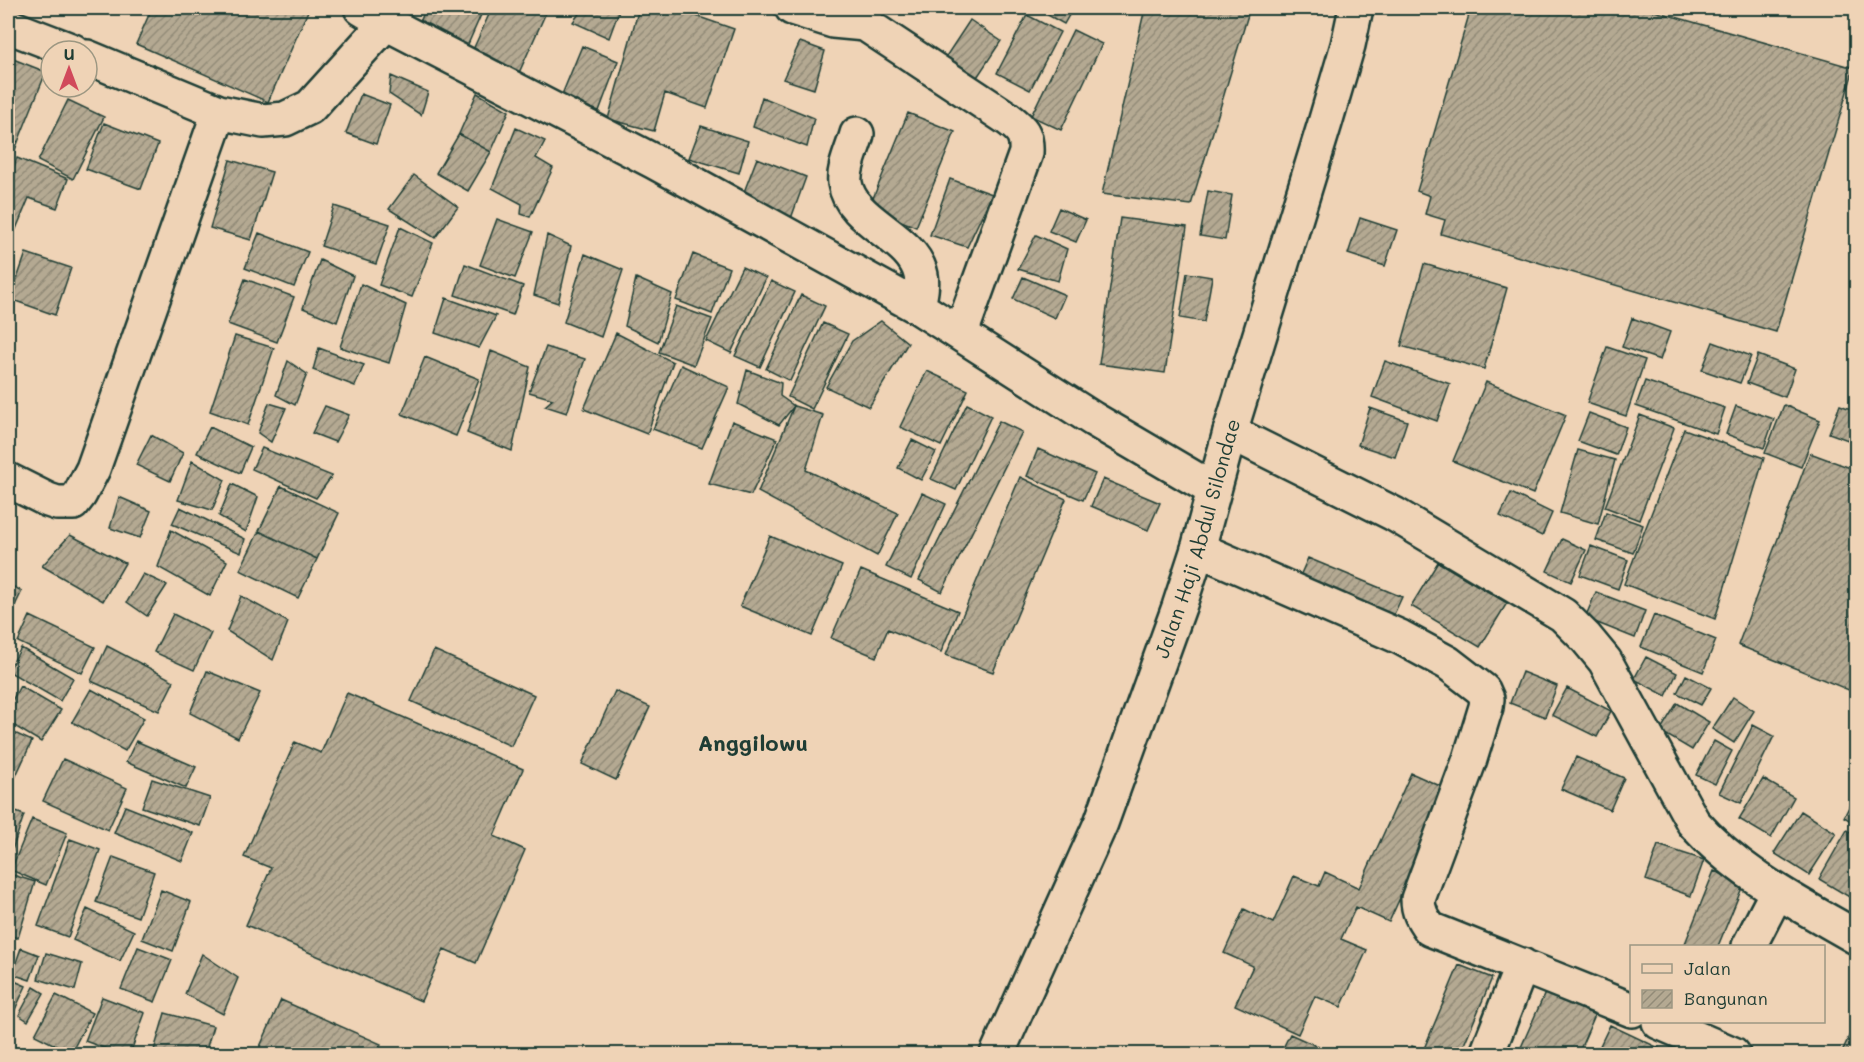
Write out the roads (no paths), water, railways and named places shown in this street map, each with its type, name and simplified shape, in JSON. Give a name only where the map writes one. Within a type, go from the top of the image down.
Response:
[{"type":"main road","points":[[792,8],[833,21],[867,16],[1007,118],[1026,137],[1026,153],[961,333]]},
{"type":"main road","name":"Jalan Haji Abdul Silondae","points":[[997,1054],[1101,823],[1198,549],[1230,432],[1348,45],[1356,8]]},
{"type":"main road","points":[[99,62],[219,112],[263,121],[285,120],[310,107],[373,15],[653,161],[918,307],[1093,419],[1214,490]]},
{"type":"main road","points":[[8,26],[42,39]]},
{"type":"main road","points":[[8,480],[57,503],[73,503],[80,494],[93,469],[219,112]]},
{"type":"main road","points":[[857,134],[847,165],[845,182],[849,196],[862,212],[912,257],[918,266],[922,282],[918,307]]},
{"type":"main road","points":[[1230,432],[1394,514],[1563,615],[1605,661],[1693,822],[1708,840],[1777,892],[1857,937]]},
{"type":"main road","points":[[1198,549],[1400,637],[1448,663],[1483,690],[1487,699],[1486,707],[1470,759],[1425,877],[1419,899],[1419,909],[1423,920],[1430,929],[1630,1009]]},
{"type":"main road","points":[[1750,945],[1777,892]]},
{"type":"main road","points":[[1487,1054],[1522,965]]},
{"type":"main road","points":[[1662,1023],[1702,1038],[1733,1054]]},
{"type":"district","name":"Anggilowu","points":[[753,743]]}]
